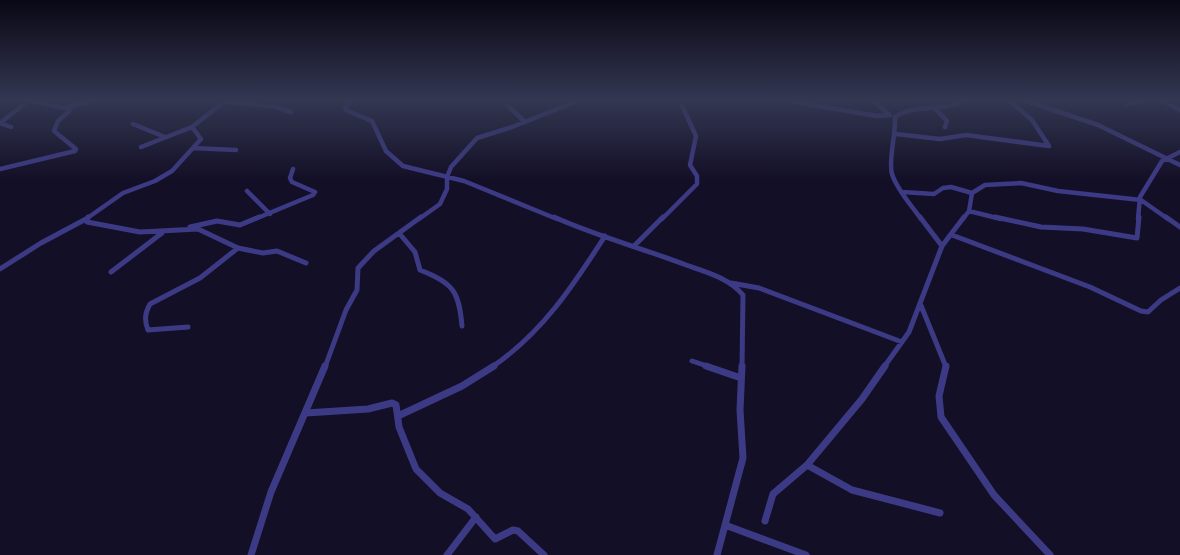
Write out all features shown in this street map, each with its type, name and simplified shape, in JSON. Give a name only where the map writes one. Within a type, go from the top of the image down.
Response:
[{"type":"street","points":[[0,170],[75,151],[76,149],[54,131],[56,127]]},
{"type":"street","points":[[140,127],[165,137]]},
{"type":"street","points":[[0,269],[41,243],[86,219],[123,193],[163,177],[202,137],[192,127],[141,147]]},
{"type":"street","points":[[375,127],[386,151],[403,166],[474,184],[580,229],[635,245],[730,283],[759,288],[902,342]]},
{"type":"street","points":[[251,555],[284,461],[332,353],[346,310],[354,299],[357,290],[358,268],[374,251],[440,204],[447,189],[447,177],[451,167],[477,138],[510,127]]},
{"type":"street","points":[[635,245],[697,184],[697,176],[690,165],[696,136],[692,127]]},
{"type":"street","points":[[895,127],[892,174],[902,192],[942,246]]},
{"type":"street","points":[[896,134],[940,139],[966,135],[1049,146],[1037,127]]},
{"type":"street","points":[[1102,127],[1180,165]]},
{"type":"street","points":[[193,148],[236,150]]},
{"type":"street","points":[[969,211],[1042,227],[1076,231],[1083,229],[1137,238],[1140,197],[1149,178],[1166,159],[1180,152]]},
{"type":"street","points":[[86,219],[93,225],[140,232],[186,229],[217,221],[240,225],[315,194],[292,182],[290,178],[293,169]]},
{"type":"street","points":[[902,192],[934,194],[943,188],[951,188],[972,193],[985,185],[1022,183],[1058,191],[1141,200],[1180,227]]},
{"type":"street","points":[[247,191],[270,214]]},
{"type":"street","points":[[765,521],[773,494],[807,465],[862,399],[909,332],[942,246],[969,211],[972,193]]},
{"type":"street","points":[[186,229],[207,232],[253,253],[277,251],[306,263]]},
{"type":"street","points":[[111,272],[163,232]]},
{"type":"street","points":[[399,233],[415,252],[420,270],[441,277],[460,297],[462,326]]},
{"type":"street","points":[[952,235],[1090,287],[1141,311],[1148,312],[1180,288]]},
{"type":"street","points":[[398,416],[458,388],[515,351],[553,312],[605,237]]},
{"type":"street","points":[[188,327],[148,330],[144,318],[145,312],[150,304],[200,278],[238,248]]},
{"type":"street","points":[[717,555],[743,458],[740,410],[742,295],[730,283]]},
{"type":"street","points":[[920,303],[946,367],[939,396],[941,417],[994,495],[1050,555]]},
{"type":"street","points":[[692,361],[741,378]]},
{"type":"street","points":[[306,413],[368,409],[392,403],[396,405],[404,442],[416,469],[434,488],[454,499],[476,517],[481,526],[495,539],[513,530],[518,531],[544,555]]},
{"type":"street","points":[[807,465],[852,490],[940,513]]},
{"type":"street","points":[[447,555],[476,517]]},
{"type":"street","points":[[725,525],[806,555]]}]
